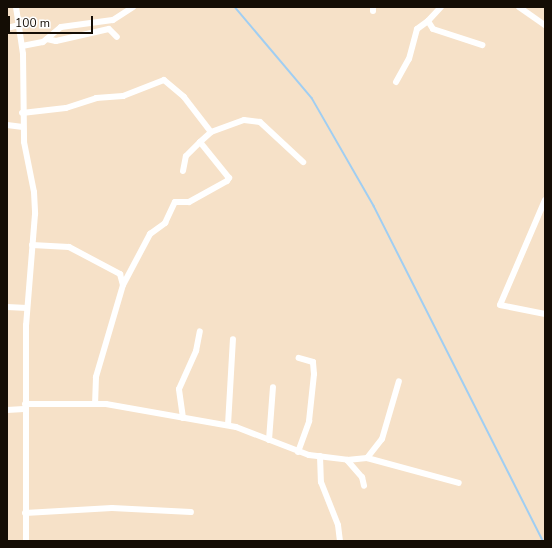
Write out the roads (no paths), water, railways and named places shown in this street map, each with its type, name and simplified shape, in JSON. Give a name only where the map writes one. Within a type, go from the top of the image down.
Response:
[{"type":"street","points":[[16,7],[22,46],[23,128],[34,192],[24,406],[26,541]]},
{"type":"street","points":[[22,46],[47,39],[61,27],[113,20],[132,7]]},
{"type":"street","points":[[396,82],[409,59],[417,29],[428,21],[441,7]]},
{"type":"street","points":[[519,7],[545,25]]},
{"type":"street","points":[[428,21],[433,29],[482,45]]},
{"type":"street","points":[[7,28],[19,25]]},
{"type":"street","points":[[47,39],[56,41],[109,29],[117,37]]},
{"type":"street","points":[[22,113],[66,108],[96,98],[123,96],[164,80],[184,97],[211,132]]},
{"type":"street","points":[[183,170],[186,156],[211,132],[244,120],[260,122],[303,162]]},
{"type":"street","points":[[7,125],[23,128]]},
{"type":"street","points":[[95,404],[96,377],[123,285],[150,234],[165,223],[175,202],[189,202],[227,181],[229,178],[200,142]]},
{"type":"street","points":[[545,200],[500,305],[545,314]]},
{"type":"street","points":[[32,245],[58,244],[74,249],[82,257],[117,271],[123,285]]},
{"type":"street","points":[[7,307],[28,308]]},
{"type":"street","points":[[183,418],[179,389],[196,351],[200,331]]},
{"type":"street","points":[[228,425],[233,339]]},
{"type":"street","points":[[298,452],[309,421],[314,374],[313,362],[299,358]]},
{"type":"street","points":[[367,458],[382,439],[399,381]]},
{"type":"street","points":[[269,440],[273,387]]},
{"type":"street","points":[[7,410],[24,406],[95,404],[228,425],[298,452],[347,460],[367,458],[459,484]]},
{"type":"street","points":[[320,456],[322,482],[338,525],[340,541]]},
{"type":"street","points":[[347,460],[362,477],[364,486]]},
{"type":"street","points":[[25,513],[112,508],[191,512]]},
{"type":"waterway","points":[[235,7],[312,98],[374,206],[543,541]]}]
